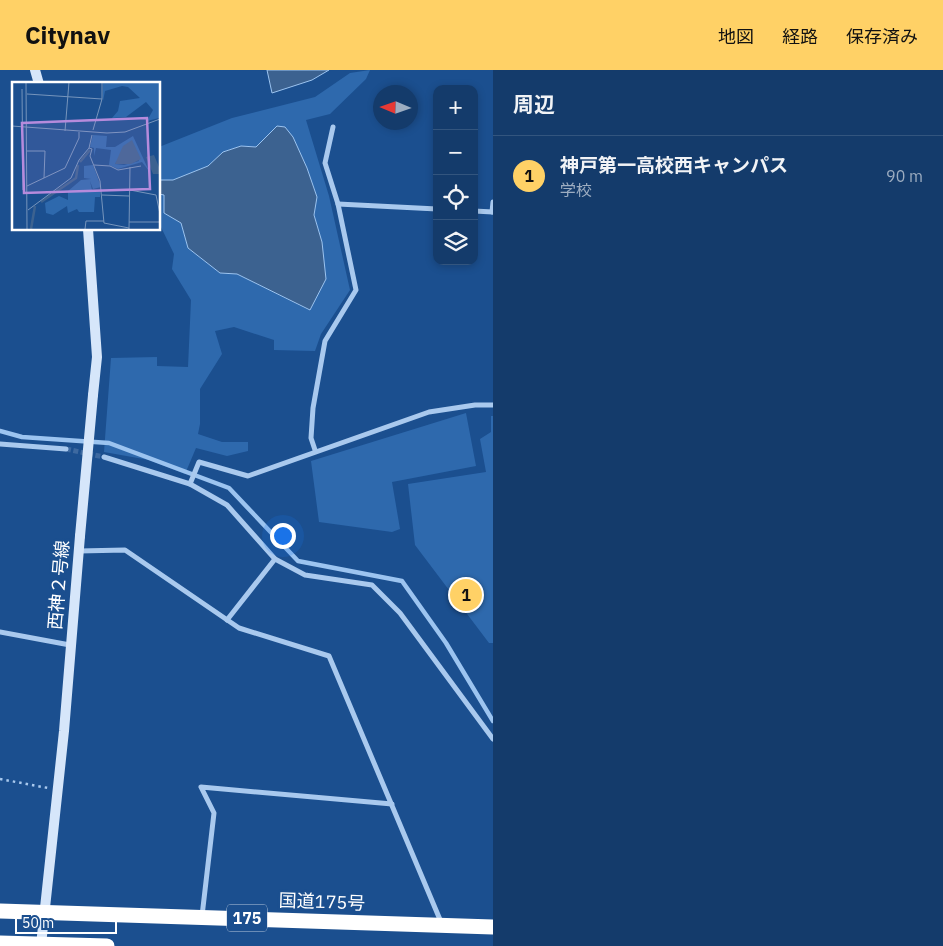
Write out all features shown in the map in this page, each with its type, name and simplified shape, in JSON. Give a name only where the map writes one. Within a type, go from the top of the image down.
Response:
[{"type":"highway","name":"国道175号","points":[[0,911],[493,927]]},
{"type":"highway","points":[[0,943],[107,946]]},
{"type":"street","points":[[315,450],[311,438],[313,408],[325,341],[356,290],[338,204],[325,163],[332,127]]},
{"type":"street","points":[[478,211],[493,212],[493,202]]},
{"type":"street","points":[[338,204],[433,209]]},
{"type":"street","name":"西神２号線","points":[[41,945],[97,356],[88,230]]},
{"type":"street","points":[[190,484],[199,462],[248,476],[315,450],[429,412],[475,405],[493,405]]},
{"type":"street","points":[[0,444],[66,448]]},
{"type":"street","points":[[104,457],[190,484],[227,505],[275,558],[305,575],[372,585],[400,612],[493,740]]},
{"type":"street","points":[[79,551],[125,550],[239,628],[329,656],[443,925]]},
{"type":"street","points":[[227,620],[275,558]]},
{"type":"street","points":[[0,632],[70,645]]},
{"type":"street","points":[[202,917],[214,813],[201,787],[392,804]]},
{"type":"path","points":[[0,779],[57,789]]},
{"type":"shaded area","points":[[267,70],[329,70],[312,80],[272,93]]},
{"type":"shaded area","points":[[370,70],[366,79],[330,114],[306,120],[329,196],[350,290],[321,334],[315,351],[274,350],[274,340],[234,327],[215,331],[222,354],[200,389],[200,424],[198,434],[222,442],[248,442],[248,451],[227,456],[196,448],[185,474],[149,460],[104,452],[111,358],[157,357],[157,366],[188,367],[191,300],[172,269],[174,254],[160,225],[160,194],[164,195],[164,213],[181,223],[188,248],[220,273],[237,274],[309,310],[322,242],[314,215],[317,197],[307,168],[269,134],[256,147],[241,146],[223,152],[208,166],[173,180],[160,180],[160,147],[232,118],[315,97],[350,73]]},
{"type":"shaded area","points":[[277,126],[285,127],[293,137],[317,197],[314,215],[322,242],[326,279],[310,310],[237,274],[220,273],[188,248],[181,223],[164,213],[164,195],[160,194],[160,180],[173,180],[208,166],[223,152],[241,146],[256,147]]},
{"type":"shaded area","points":[[466,413],[476,466],[392,482],[400,529],[392,532],[319,522],[311,461]]},
{"type":"shaded area","points":[[491,416],[493,416],[493,643],[489,643],[415,545],[408,484],[486,472],[480,439],[491,432]]},
{"type":"waterway","points":[[0,431],[22,437],[109,443],[229,488],[298,561],[402,581],[446,643],[493,721]]},
{"type":"tunnel","points":[[66,449],[104,457]]},
{"type":"place","name":"神戸第一高校西キャンパス","points":[[466,595]]}]
